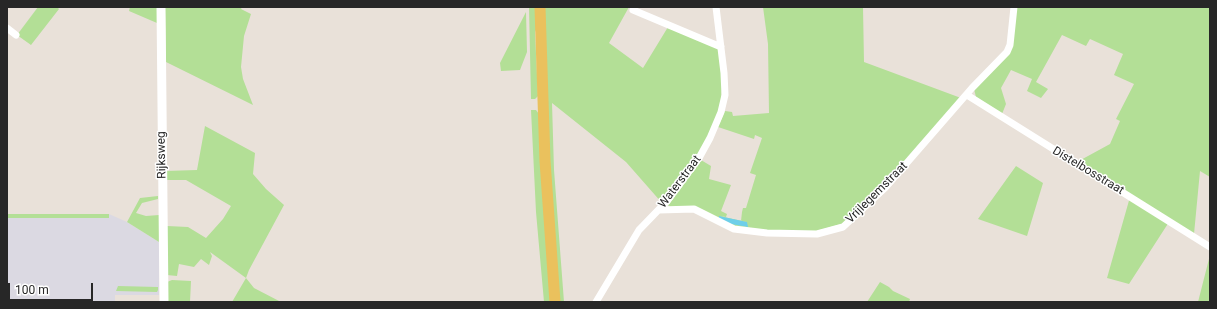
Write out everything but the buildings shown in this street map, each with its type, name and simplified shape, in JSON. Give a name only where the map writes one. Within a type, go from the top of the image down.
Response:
[{"type":"main road","name":"Rijksweg","points":[[161,7],[164,302]]},
{"type":"main road","points":[[540,7],[545,161],[555,302]]},
{"type":"street","name":"Waterstraat","points":[[596,302],[639,230],[659,210],[699,158],[710,138],[721,112],[725,95],[724,73],[716,7]]},
{"type":"street","name":"Vrijlegemstraat","points":[[659,210],[694,209],[734,229],[767,233],[817,234],[843,227],[885,188],[966,95],[1007,52],[1010,45],[1014,7]]},
{"type":"street","points":[[634,10],[721,47]]},
{"type":"street","points":[[7,28],[16,35]]},
{"type":"street","name":"Distelbosstraat","points":[[966,95],[1210,247]]},
{"type":"shaded area","points":[[109,214],[127,222],[159,242],[159,295],[115,295],[115,302],[7,302],[7,218],[109,218]]},
{"type":"green space","points":[[38,7],[57,7],[59,9],[31,45],[17,35]]},
{"type":"green space","points":[[130,7],[157,7],[157,23],[129,11]]},
{"type":"green space","points":[[165,7],[242,7],[241,9],[251,14],[244,36],[241,67],[243,79],[253,105],[166,62]]},
{"type":"green space","points":[[529,7],[537,7],[537,28],[535,32],[538,96],[535,99],[531,99]]},
{"type":"green space","points":[[543,7],[629,7],[609,43],[643,68],[668,27],[719,49],[723,77],[720,112],[700,151],[662,203],[626,162],[552,103],[554,170],[564,302],[558,302],[551,217]]},
{"type":"green space","points":[[763,7],[863,7],[864,62],[961,98],[909,159],[845,223],[809,233],[735,228],[701,209],[670,207],[668,205],[701,160],[711,166],[709,179],[731,185],[721,211],[727,214],[726,217],[719,216],[741,221],[743,208],[746,208],[756,175],[750,173],[762,138],[755,135],[754,139],[718,127],[725,111],[732,112],[733,116],[769,113],[768,44]]},
{"type":"green space","points":[[1016,7],[1210,7],[1210,177],[1200,171],[1194,234],[1077,162],[1110,144],[1120,121],[1116,119],[1134,84],[1114,75],[1123,54],[1090,39],[1086,46],[1062,35],[1036,82],[1048,89],[1041,98],[1027,91],[1032,79],[1011,70],[1001,88],[1006,104],[1002,114],[976,97],[974,89],[1007,55]]},
{"type":"green space","points":[[526,12],[527,52],[520,70],[501,71],[500,63]]},
{"type":"green space","points":[[531,110],[536,110],[539,114],[551,302],[544,302],[536,212]]},
{"type":"green space","points":[[205,126],[255,153],[253,174],[266,189],[284,205],[246,278],[210,252],[212,256],[209,265],[201,259],[194,267],[179,264],[177,276],[167,275],[167,226],[188,227],[206,238],[223,219],[231,206],[186,180],[166,180],[165,171],[197,170]]},
{"type":"green space","points":[[1016,166],[1043,183],[1027,236],[978,219]]},
{"type":"green space","points":[[158,196],[158,199],[142,203],[136,213],[146,216],[159,215],[159,242],[127,222],[140,198]]},
{"type":"green space","points":[[1130,197],[1169,222],[1129,284],[1107,278]]},
{"type":"green space","points":[[7,214],[109,214],[109,218],[7,218]]},
{"type":"green space","points":[[1210,255],[1210,302],[1198,302]]},
{"type":"green space","points":[[246,278],[254,288],[281,302],[232,302]]},
{"type":"green space","points":[[172,280],[191,281],[190,302],[167,302],[167,282]]},
{"type":"green space","points":[[880,282],[893,291],[910,299],[909,302],[867,302]]},
{"type":"green space","points":[[118,286],[158,287],[158,290],[157,292],[116,291]]},
{"type":"water","points":[[719,216],[747,222],[748,227],[731,224],[719,219]]}]
